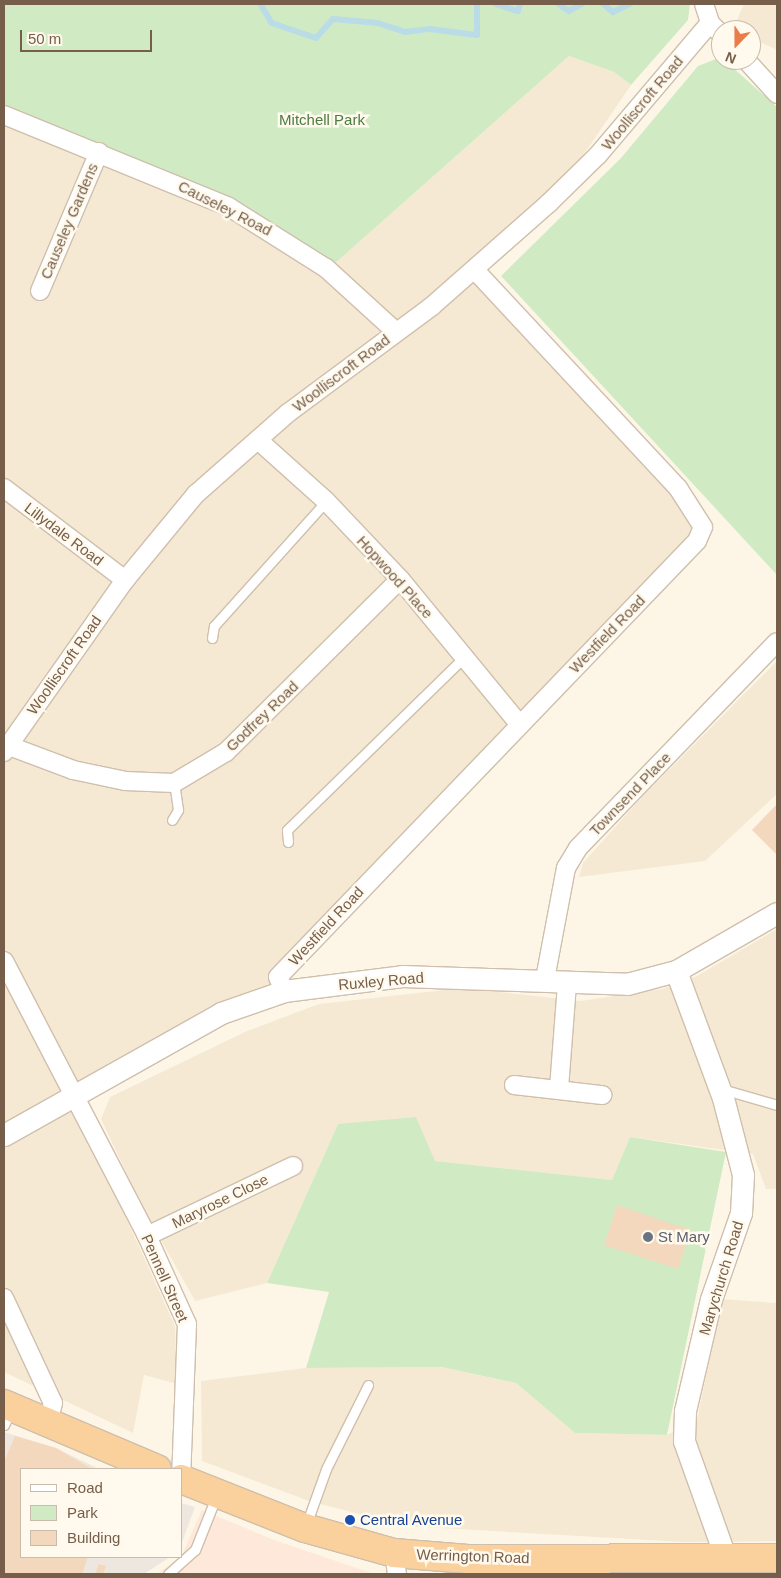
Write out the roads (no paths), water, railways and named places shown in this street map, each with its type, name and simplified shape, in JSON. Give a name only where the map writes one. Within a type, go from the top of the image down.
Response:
[{"type":"highway","points":[[7,1412],[48,1423],[146,1467]]},
{"type":"highway","name":"Werrington Road","points":[[182,1479],[395,1563],[468,1559],[741,1562],[777,1558]]},
{"type":"street","points":[[704,4],[712,20]]},
{"type":"street","name":"Woolliscroft Road","points":[[5,747],[125,580],[196,494],[258,440],[394,331],[475,270],[598,155],[711,33]]},
{"type":"street","points":[[755,70],[777,94]]},
{"type":"street","name":"Causeley Road","points":[[4,115],[206,195],[276,234],[326,268],[394,331]]},
{"type":"street","name":"Causeley Gardens","points":[[40,291],[99,152]]},
{"type":"street","name":"Westfield Road","points":[[284,991],[278,977],[697,541],[703,527],[680,491],[475,270]]},
{"type":"street","name":"Hopwood Place","points":[[258,440],[326,501],[400,579],[520,725]]},
{"type":"street","name":"Lillydale Road","points":[[4,488],[125,580]]},
{"type":"street","name":"Godfrey Road","points":[[174,783],[226,752],[400,579]]},
{"type":"street","name":"Townsend Place","points":[[545,979],[566,868],[578,848],[777,642]]},
{"type":"street","points":[[5,747],[73,770],[126,781],[174,783]]},
{"type":"street","name":"Ruxley Road","points":[[4,1135],[221,1014],[284,991],[402,976],[545,979],[567,984],[627,984],[676,971],[777,913]]},
{"type":"street","name":"Pennell Street","points":[[4,961],[71,1096],[148,1236],[187,1324],[181,1468]]},
{"type":"street","name":"Marychurch Road","points":[[676,971],[719,1088],[743,1175],[741,1213],[711,1299],[685,1411],[684,1441],[741,1562]]},
{"type":"street","points":[[559,1088],[567,984]]},
{"type":"street","points":[[514,1085],[559,1088],[602,1095]]},
{"type":"street","name":"Maryrose Close","points":[[148,1236],[293,1166]]},
{"type":"street","points":[[4,1298],[53,1403],[48,1423]]},
{"type":"lane","points":[[212,638],[214,626],[326,501]]},
{"type":"lane","points":[[288,842],[287,830],[464,657]]},
{"type":"lane","points":[[172,820],[178,810],[174,783]]},
{"type":"lane","points":[[719,1088],[777,1105]]},
{"type":"lane","points":[[305,1528],[326,1469],[368,1385]]},
{"type":"lane","points":[[168,1574],[195,1550],[217,1494]]},
{"type":"waterway","points":[[261,4],[272,23],[316,38],[333,19],[378,23],[405,32],[430,29],[477,35],[477,4]]},
{"type":"waterway","points":[[496,4],[518,11],[520,4]]},
{"type":"waterway","points":[[559,4],[569,11],[582,4]]},
{"type":"waterway","points":[[604,4],[613,12],[630,4]]},
{"type":"place","name":"St Mary","points":[[648,1237]]},
{"type":"place","name":"Central Avenue","points":[[350,1520]]},
{"type":"park label","name":"Mitchell Park","points":[[322,120]]}]
